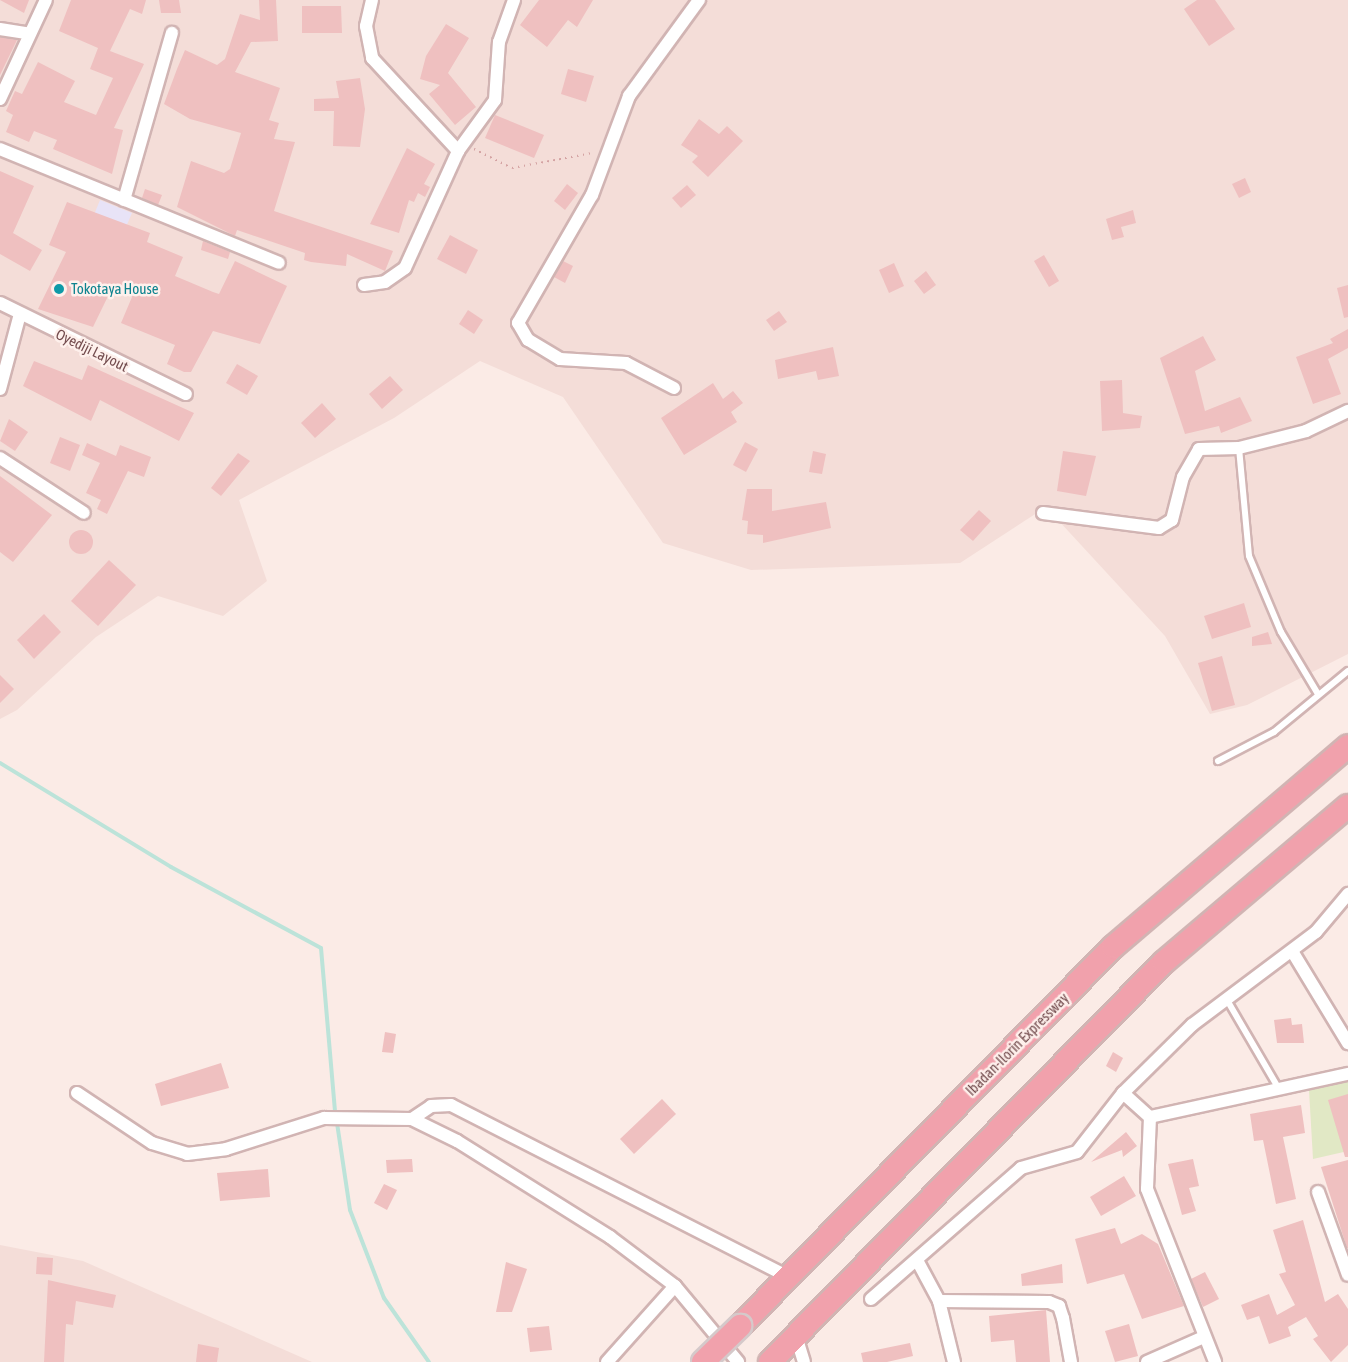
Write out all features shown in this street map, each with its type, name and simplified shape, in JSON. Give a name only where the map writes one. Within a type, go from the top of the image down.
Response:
[{"type":"highway","name":"Ibadan-Ilorin Expressway","points":[[703,1362],[1113,947],[1348,746]]},
{"type":"highway","points":[[770,1362],[1164,962],[1348,806]]},
{"type":"street","points":[[0,99],[46,0]]},
{"type":"street","points":[[372,0],[366,26],[372,58],[461,146]]},
{"type":"street","points":[[364,285],[385,282],[405,268],[461,146],[495,100],[499,42],[514,0]]},
{"type":"street","points":[[674,388],[626,363],[560,359],[518,331],[526,307],[592,195],[629,96],[699,0]]},
{"type":"street","points":[[0,28],[30,34]]},
{"type":"street","points":[[124,200],[172,33]]},
{"type":"street","points":[[0,149],[279,263]]},
{"type":"street","name":"Oyediji Layout","points":[[0,303],[186,394]]},
{"type":"street","points":[[0,389],[20,314]]},
{"type":"street","points":[[1043,513],[1159,528],[1172,520],[1191,456],[1199,449],[1239,448],[1306,431],[1348,411]]},
{"type":"street","points":[[0,458],[84,513]]},
{"type":"street","points":[[872,1299],[918,1262],[1021,1168],[1077,1152],[1123,1093],[1192,1025],[1292,951],[1348,894]]},
{"type":"street","points":[[1292,951],[1348,1043]]},
{"type":"street","points":[[1150,1117],[1281,1092],[1348,1074]]},
{"type":"street","points":[[77,1093],[152,1143],[187,1154],[226,1149],[324,1118],[412,1119],[495,1165],[675,1286],[738,1362]]},
{"type":"street","points":[[1123,1093],[1150,1117]]},
{"type":"street","points":[[412,1119],[431,1106],[451,1105],[788,1277]]},
{"type":"street","points":[[1150,1117],[1147,1189],[1215,1362]]},
{"type":"street","points":[[1318,1191],[1348,1275]]},
{"type":"street","points":[[918,1262],[939,1301],[954,1362]]},
{"type":"street","points":[[607,1362],[675,1286]]},
{"type":"street","points":[[939,1301],[1049,1302],[1059,1306],[1071,1362]]},
{"type":"street","points":[[796,1336],[804,1362]]},
{"type":"street","points":[[1147,1362],[1204,1337]]},
{"type":"lane","points":[[1239,448],[1249,556],[1281,632],[1318,694]]},
{"type":"lane","points":[[1218,761],[1253,746],[1348,671]]},
{"type":"lane","points":[[1227,1000],[1281,1092]]},
{"type":"path","points":[[461,146],[492,163],[512,168],[608,152]]},
{"type":"shaded area","points":[[0,0],[1348,0],[1348,654],[1247,705],[1210,714],[1165,636],[1046,507],[960,563],[751,570],[663,543],[563,397],[480,361],[394,418],[239,500],[267,581],[223,616],[158,596],[96,637],[17,710],[0,719]]},
{"type":"shaded area","points":[[100,200],[132,213],[116,250],[85,237]]},
{"type":"shaded area","points":[[0,1245],[83,1261],[312,1362],[0,1362]]},
{"type":"green space","points":[[1348,1079],[1348,1151],[1313,1159],[1309,1090]]},
{"type":"building","points":[[0,0],[29,0],[24,13]]},
{"type":"building","points":[[71,0],[146,0],[142,14],[130,9],[110,51],[144,64],[114,128],[123,130],[112,174],[53,149],[57,140],[34,131],[29,142],[6,132],[13,115],[6,111],[15,91],[22,94],[38,62],[75,81],[64,102],[96,115],[113,78],[90,69],[98,48],[59,31]]},
{"type":"building","points":[[159,0],[179,0],[181,13],[161,13]]},
{"type":"building","points":[[259,0],[276,0],[278,41],[251,42],[235,72],[280,88],[269,120],[279,123],[274,139],[295,142],[274,211],[393,251],[385,271],[347,254],[346,266],[304,260],[305,253],[237,230],[235,236],[177,207],[191,161],[224,173],[230,169],[241,133],[190,119],[164,104],[177,69],[185,50],[217,65],[225,59],[240,14],[260,20]]},
{"type":"building","points":[[539,0],[593,0],[577,27],[568,20],[547,47],[520,25]]},
{"type":"building","points":[[1197,0],[1215,0],[1235,29],[1209,46],[1184,9]]},
{"type":"building","points":[[302,6],[341,6],[342,33],[302,33]]},
{"type":"building","points":[[446,24],[469,38],[448,73],[476,107],[455,125],[429,94],[440,85],[420,79],[426,56]]},
{"type":"building","points":[[0,37],[17,40],[0,75]]},
{"type":"building","points":[[568,69],[594,76],[586,102],[561,94]]},
{"type":"building","points":[[360,78],[365,109],[360,147],[333,146],[334,111],[314,111],[314,99],[339,98],[336,81]]},
{"type":"building","points":[[495,115],[544,135],[534,158],[485,138]]},
{"type":"building","points":[[699,119],[719,134],[727,126],[743,141],[708,177],[692,162],[698,156],[681,145]]},
{"type":"building","points":[[407,148],[435,164],[424,184],[430,187],[425,197],[418,193],[414,202],[409,200],[399,233],[370,224]]},
{"type":"building","points":[[0,171],[34,186],[13,233],[42,250],[30,271],[0,254]]},
{"type":"building","points":[[1245,178],[1251,192],[1239,198],[1232,184]]},
{"type":"building","points":[[567,184],[578,193],[565,210],[554,201]]},
{"type":"building","points":[[687,185],[696,195],[681,208],[672,198]]},
{"type":"building","points":[[145,189],[162,195],[158,205],[142,198]]},
{"type":"building","points":[[67,202],[150,233],[147,242],[183,257],[175,276],[213,292],[219,294],[235,261],[287,286],[260,344],[213,331],[191,372],[184,372],[167,364],[175,345],[121,323],[132,297],[112,288],[93,327],[38,309],[66,252],[49,245]]},
{"type":"building","points":[[1133,210],[1136,223],[1121,227],[1124,237],[1112,240],[1106,219]]},
{"type":"building","points":[[450,235],[478,250],[466,274],[437,259]]},
{"type":"building","points":[[203,241],[230,252],[228,259],[201,250]]},
{"type":"building","points":[[1044,255],[1059,281],[1049,287],[1034,261]]},
{"type":"building","points":[[563,261],[573,266],[565,283],[554,277]]},
{"type":"building","points":[[894,263],[904,286],[889,293],[879,270]]},
{"type":"building","points":[[926,271],[936,285],[924,294],[914,281]]},
{"type":"building","points":[[1348,285],[1348,317],[1344,318],[1337,288]]},
{"type":"building","points":[[468,310],[483,320],[474,334],[459,324]]},
{"type":"building","points":[[779,311],[787,322],[774,331],[766,320]]},
{"type":"building","points":[[1348,329],[1348,348],[1328,359],[1341,394],[1313,404],[1296,357],[1333,343],[1330,339]]},
{"type":"building","points":[[1203,336],[1216,360],[1195,371],[1205,411],[1240,397],[1252,421],[1221,433],[1219,426],[1185,434],[1160,358]]},
{"type":"building","points":[[833,347],[839,376],[818,380],[816,371],[778,379],[775,360]]},
{"type":"building","points":[[34,361],[82,380],[88,365],[194,413],[179,441],[100,400],[91,421],[23,386]]},
{"type":"building","points":[[237,364],[258,376],[247,395],[226,383]]},
{"type":"building","points":[[390,376],[403,390],[382,409],[369,394]]},
{"type":"building","points":[[1122,380],[1123,413],[1142,416],[1140,428],[1102,431],[1100,381]]},
{"type":"building","points":[[713,383],[723,399],[733,391],[743,403],[731,412],[737,422],[684,455],[661,418]]},
{"type":"building","points":[[322,403],[336,419],[315,438],[301,423]]},
{"type":"building","points":[[9,419],[28,432],[15,451],[0,441]]},
{"type":"building","points":[[60,437],[80,445],[70,471],[50,463]]},
{"type":"building","points":[[745,442],[758,449],[746,472],[733,465]]},
{"type":"building","points":[[87,443],[116,456],[120,445],[151,457],[144,477],[128,471],[107,514],[97,509],[101,500],[86,493],[100,463],[82,455]]},
{"type":"building","points":[[813,451],[826,454],[822,474],[809,472]]},
{"type":"building","points":[[1063,451],[1096,456],[1086,496],[1057,491]]},
{"type":"building","points":[[238,453],[250,461],[221,496],[211,488]]},
{"type":"building","points":[[0,476],[52,515],[13,562],[0,552]]},
{"type":"building","points":[[747,489],[772,489],[772,511],[826,502],[831,528],[763,543],[763,535],[747,534],[748,521],[742,520]]},
{"type":"building","points":[[979,510],[991,521],[973,541],[960,530]]},
{"type":"building","points":[[81,530],[90,533],[93,542],[90,551],[81,554],[72,551],[69,542],[72,533]]},
{"type":"building","points":[[109,560],[136,585],[98,626],[71,601]]},
{"type":"building","points":[[1244,603],[1251,627],[1212,639],[1204,616]]},
{"type":"building","points":[[44,614],[61,632],[34,659],[17,640]]},
{"type":"building","points":[[1268,632],[1272,644],[1252,646],[1252,637]]},
{"type":"building","points":[[1222,656],[1235,705],[1212,711],[1198,663]]},
{"type":"building","points":[[0,675],[14,689],[0,703]]},
{"type":"building","points":[[1291,1018],[1292,1025],[1302,1024],[1304,1043],[1277,1043],[1274,1020]]},
{"type":"building","points":[[385,1032],[396,1034],[393,1053],[382,1052]]},
{"type":"building","points":[[1113,1052],[1123,1058],[1116,1072],[1106,1066]]},
{"type":"building","points":[[221,1063],[229,1088],[161,1106],[155,1084]]},
{"type":"building","points":[[1348,1094],[1348,1157],[1345,1157],[1328,1100]]},
{"type":"building","points":[[662,1099],[676,1114],[634,1154],[620,1139]]},
{"type":"building","points":[[1301,1105],[1305,1133],[1283,1137],[1296,1199],[1276,1204],[1263,1140],[1254,1141],[1250,1114]]},
{"type":"building","points":[[1126,1132],[1137,1146],[1123,1157],[1122,1150],[1091,1162]]},
{"type":"building","points":[[412,1159],[413,1172],[387,1173],[386,1160]]},
{"type":"building","points":[[1193,1159],[1199,1186],[1189,1188],[1196,1211],[1182,1215],[1168,1164]]},
{"type":"building","points":[[1348,1160],[1348,1248],[1347,1248],[1321,1167]]},
{"type":"building","points":[[268,1169],[270,1197],[220,1201],[217,1173]]},
{"type":"building","points":[[1124,1176],[1136,1196],[1101,1216],[1090,1197]]},
{"type":"building","points":[[384,1184],[397,1190],[387,1210],[374,1203]]},
{"type":"building","points":[[1303,1220],[1325,1302],[1338,1294],[1348,1309],[1348,1345],[1331,1362],[1313,1339],[1318,1336],[1306,1317],[1288,1327],[1291,1336],[1269,1344],[1259,1316],[1247,1320],[1241,1305],[1269,1294],[1277,1315],[1295,1305],[1279,1274],[1286,1272],[1273,1230]]},
{"type":"building","points":[[1115,1228],[1121,1244],[1142,1234],[1158,1244],[1184,1306],[1142,1319],[1124,1274],[1087,1284],[1075,1239]]},
{"type":"building","points":[[37,1257],[53,1258],[52,1275],[36,1274]]},
{"type":"building","points":[[506,1262],[527,1269],[512,1312],[496,1312]]},
{"type":"building","points":[[1062,1264],[1063,1283],[1022,1286],[1021,1274]]},
{"type":"building","points":[[1205,1272],[1219,1299],[1203,1307],[1191,1279]]},
{"type":"building","points":[[48,1280],[116,1295],[113,1308],[76,1301],[73,1325],[66,1324],[64,1362],[44,1362]]},
{"type":"building","points":[[1046,1310],[1050,1362],[1016,1362],[1014,1340],[991,1342],[989,1316]]},
{"type":"building","points":[[1129,1324],[1138,1356],[1115,1362],[1105,1331]]},
{"type":"building","points":[[549,1326],[552,1350],[530,1352],[527,1328]]},
{"type":"building","points":[[910,1343],[913,1356],[887,1362],[863,1362],[861,1353]]},
{"type":"building","points":[[198,1344],[219,1348],[217,1362],[196,1362]]},
{"type":"waterway","points":[[0,763],[171,867],[321,948],[335,1110]]},
{"type":"waterway","points":[[337,1123],[350,1210],[384,1298],[429,1362]]},
{"type":"place","name":"Tokotaya House","points":[[59,289]]}]
